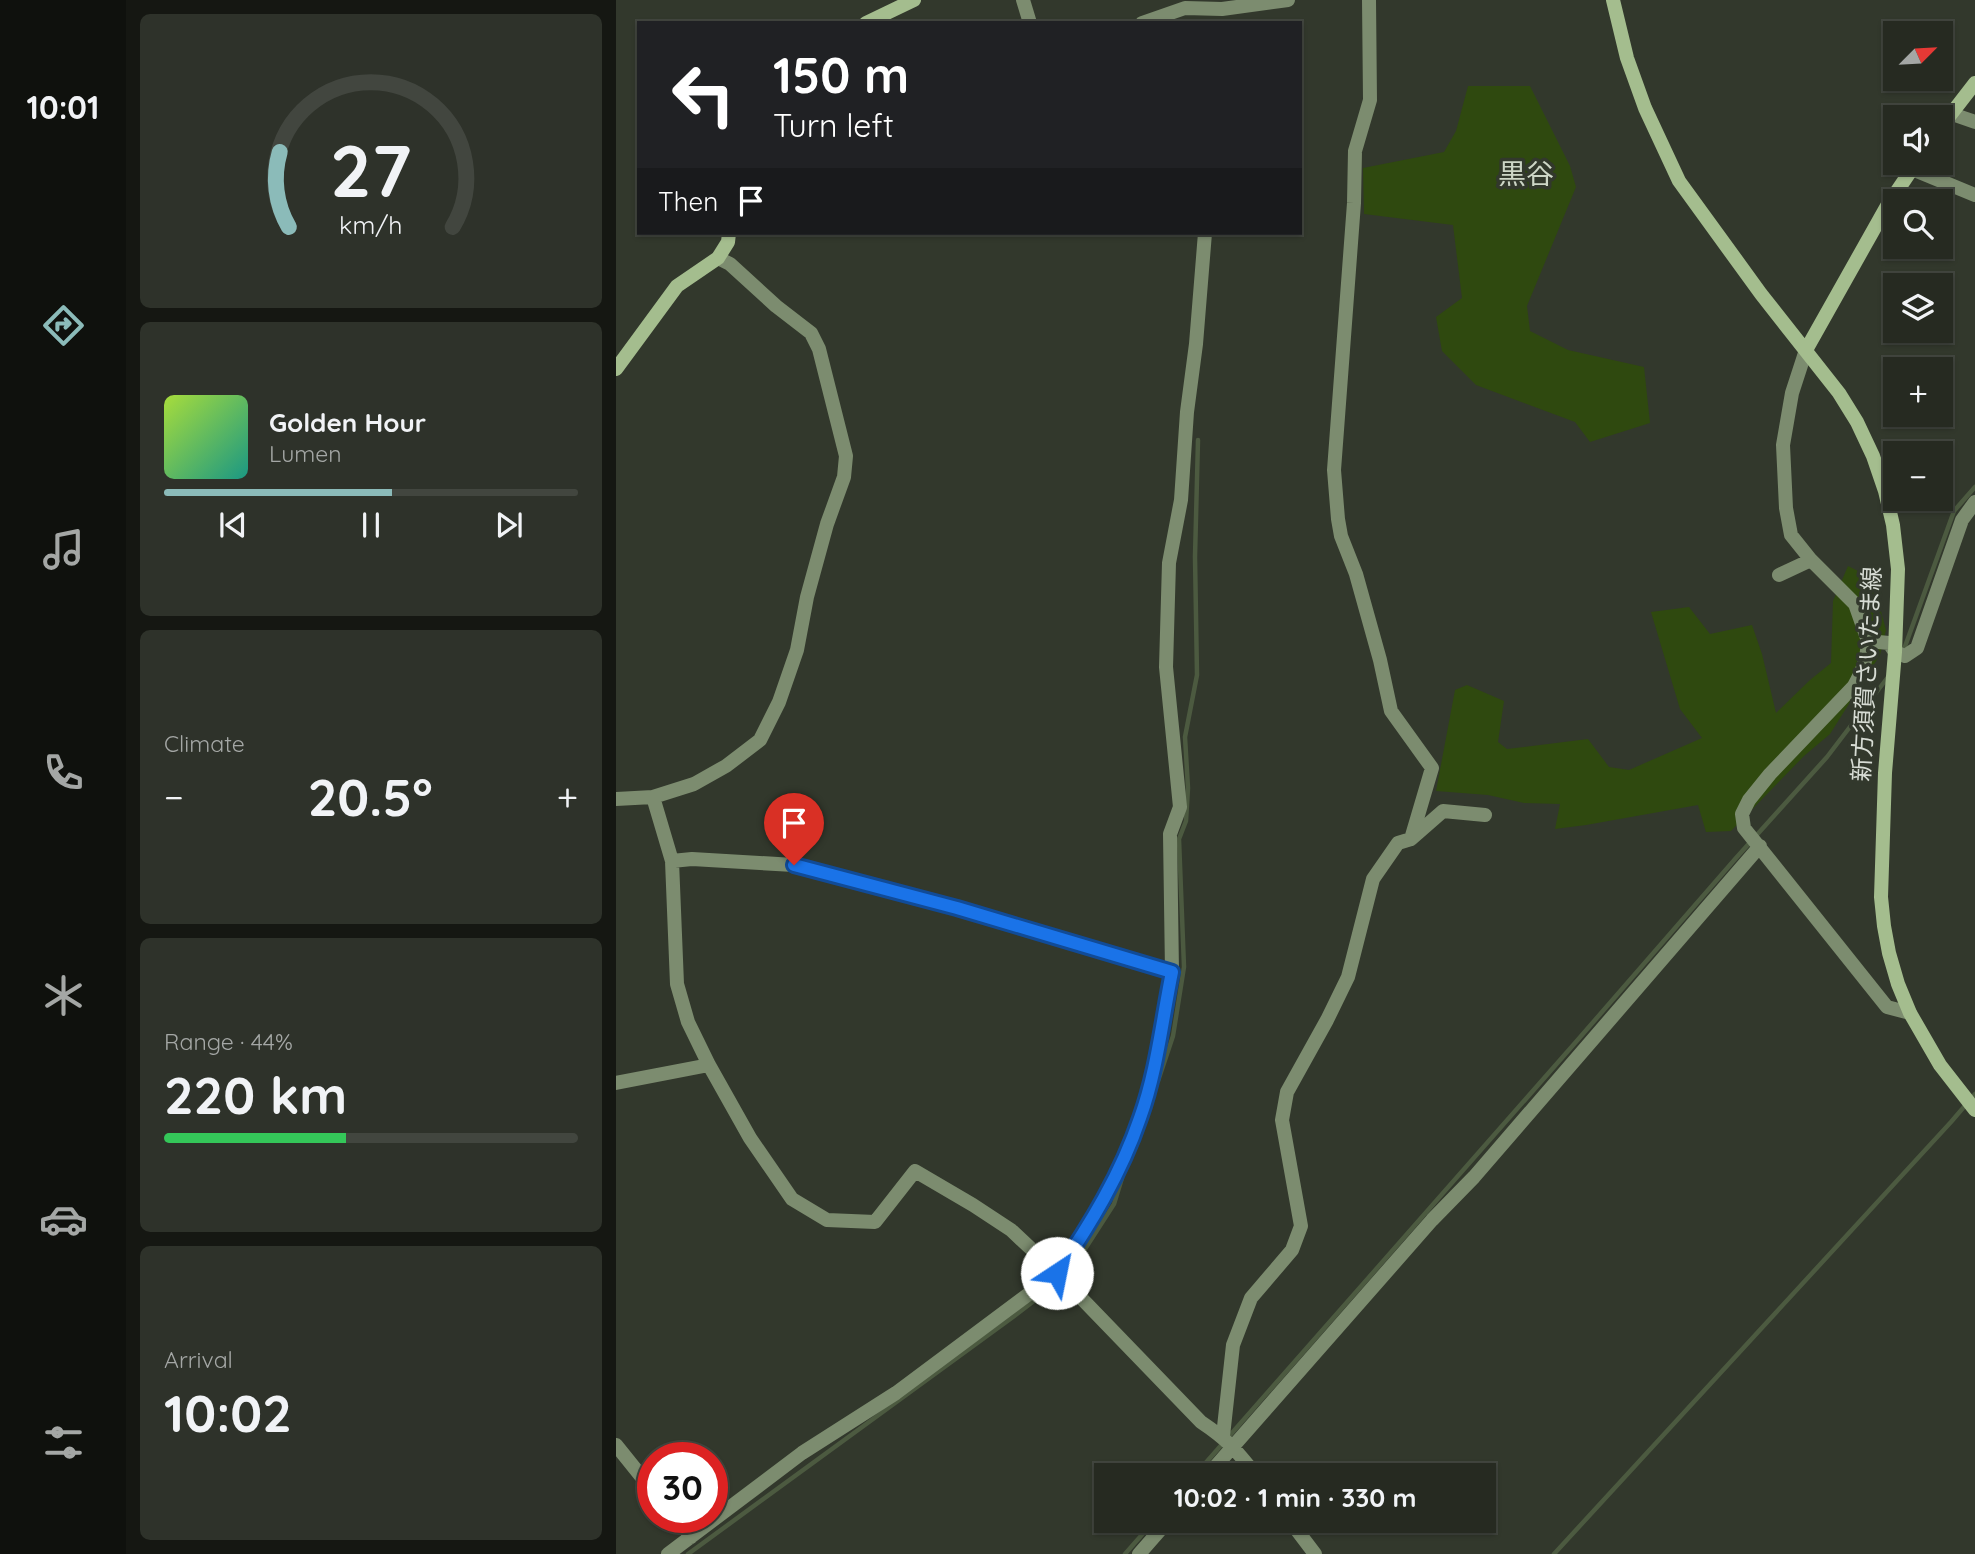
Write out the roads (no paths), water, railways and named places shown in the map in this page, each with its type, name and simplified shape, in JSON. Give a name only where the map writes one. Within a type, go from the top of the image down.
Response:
[{"type":"main road","points":[[870,21],[914,0]]},
{"type":"main road","name":"新方須賀さいたま線","points":[[1613,0],[1627,58],[1645,108],[1679,181],[1761,294],[1839,393],[1873,456],[1885,491],[1893,525],[1898,569],[1895,652],[1885,773],[1881,897],[1889,953],[1910,1013],[1940,1065],[1975,1110]]},
{"type":"main road","points":[[1953,113],[1975,83]]},
{"type":"main road","points":[[1805,350],[1887,206],[1908,175]]},
{"type":"main road","points":[[616,369],[677,286],[718,258],[728,242],[729,235]]},
{"type":"street","points":[[1023,0],[1029,21]]},
{"type":"street","points":[[1148,21],[1185,8],[1222,16],[1288,0]]},
{"type":"street","points":[[1369,0],[1370,100],[1356,151],[1334,470],[1341,536],[1356,574],[1391,711],[1433,768],[1411,839]]},
{"type":"street","points":[[1953,114],[1975,122]]},
{"type":"street","points":[[1933,175],[1975,195]]},
{"type":"street","points":[[668,1554],[802,1453],[896,1393],[1057,1273],[1100,1205],[1140,1118],[1155,1065],[1172,972],[1170,834],[1180,807],[1166,667],[1169,563],[1181,500],[1205,235]]},
{"type":"street","points":[[616,799],[653,797],[694,783],[726,766],[760,740],[779,702],[797,650],[807,597],[827,524],[845,477],[846,456],[819,349],[811,333],[776,306],[730,264],[718,258]]},
{"type":"street","points":[[1805,350],[1792,393],[1783,445],[1786,508],[1791,535],[1811,560],[1855,604],[1868,640],[1864,669],[1854,686],[1770,774],[1749,800],[1742,814],[1744,828],[1887,1007],[1910,1013]]},
{"type":"street","points":[[1868,640],[1889,643],[1895,652],[1905,656],[1917,648],[1962,520],[1975,502]]},
{"type":"street","points":[[1779,575],[1811,560]]},
{"type":"street","points":[[653,797],[672,861],[677,984],[688,1022],[750,1138],[792,1199],[827,1220],[875,1222],[915,1171],[1011,1230],[1057,1273],[1201,1422],[1229,1441],[1246,1463]]},
{"type":"street","points":[[1229,1441],[1233,1345],[1251,1298],[1292,1250],[1301,1226],[1282,1120],[1287,1092],[1348,977],[1373,879],[1398,843],[1411,839],[1443,811],[1485,815]]},
{"type":"street","points":[[1215,1463],[1229,1441],[1474,1177],[1760,846]]},
{"type":"street","points":[[672,861],[692,859],[794,865],[957,908],[1172,972]]},
{"type":"street","points":[[616,1083],[709,1065]]},
{"type":"street","points":[[616,1446],[637,1472]]},
{"type":"street","points":[[688,1533],[691,1537]]},
{"type":"street","points":[[1139,1554],[1157,1533]]},
{"type":"street","points":[[1299,1533],[1315,1554]]},
{"type":"waterway","points":[[1158,1081],[1173,1036],[1184,967],[1179,839],[1186,821],[1188,788],[1185,737],[1197,675],[1195,557],[1198,440]]},
{"type":"waterway","points":[[1903,652],[1954,511],[1975,487]]},
{"type":"waterway","points":[[1206,1463],[1827,757],[1888,677]]},
{"type":"waterway","points":[[1554,1554],[1975,1094]]},
{"type":"waterway","points":[[688,1554],[1069,1274],[1114,1204],[1122,1178]]},
{"type":"waterway","points":[[1125,1554],[1143,1533]]},
{"type":"district","name":"黒谷","points":[[1526,174]]}]
